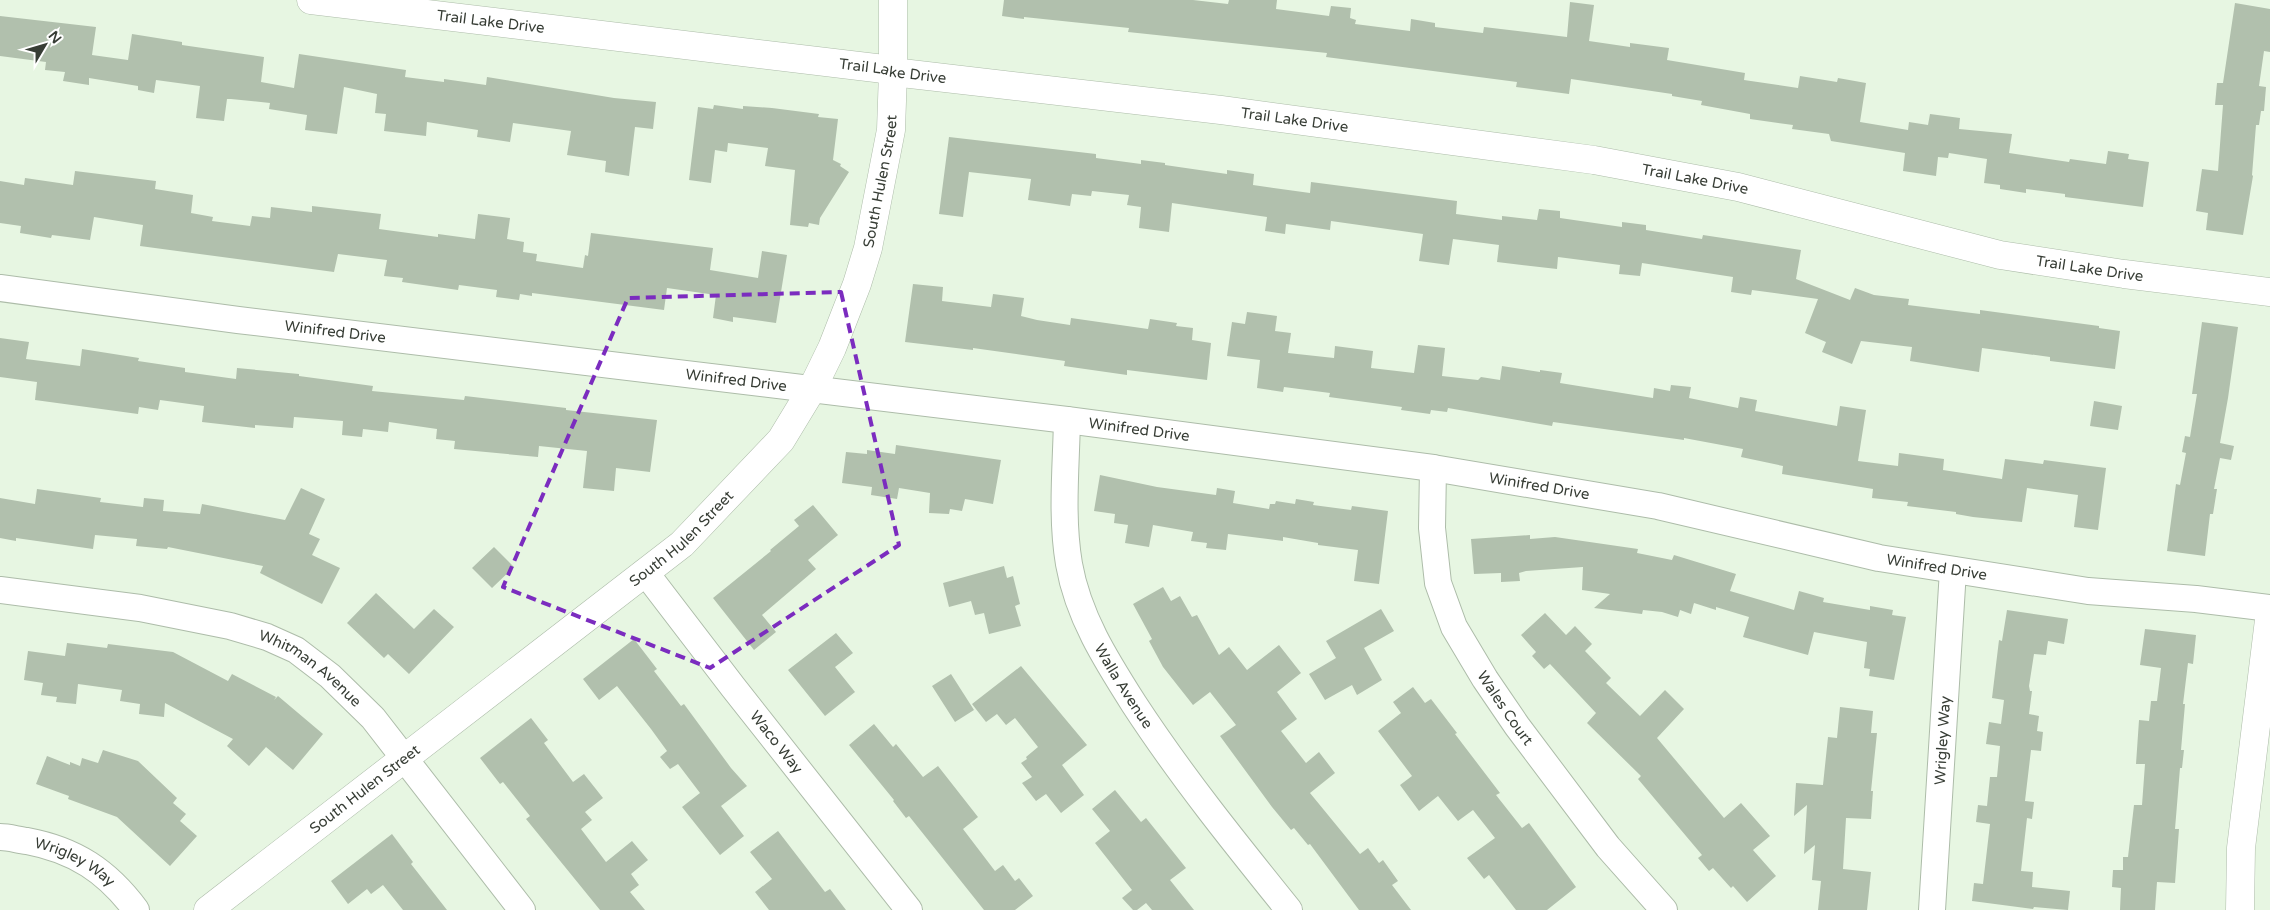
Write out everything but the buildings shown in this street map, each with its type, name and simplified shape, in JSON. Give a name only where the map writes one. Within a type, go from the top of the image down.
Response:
[{"type":"street","name":"Trail Lake Drive","points":[[311,0],[875,68],[894,72],[1221,110],[1594,160],[1738,187],[2000,255],[2124,274],[2270,292]]},
{"type":"street","name":"South Hulen Street","points":[[208,910],[682,544],[781,440],[812,389],[832,348],[857,284],[868,248],[891,130],[894,72],[893,0]]},
{"type":"street","name":"Winifred Drive","points":[[0,288],[238,320],[1067,420],[1433,468],[1658,506],[1879,558],[2088,590],[2196,599],[2270,608]]},
{"type":"street","name":"Walla Avenue","points":[[1067,420],[1064,516],[1069,564],[1082,611],[1106,660],[1152,732],[1214,816],[1289,910]]},
{"type":"street","name":"Wales Court","points":[[1433,468],[1432,528],[1438,583],[1454,627],[1484,679],[1522,734],[1608,848],[1664,910]]},
{"type":"street","name":"Wrigley Way","points":[[1932,910],[1954,570]]},
{"type":"street","name":"Waco Way","points":[[645,572],[733,687],[910,910]]},
{"type":"street","name":"Whitman Avenue","points":[[0,590],[140,608],[230,626],[266,637],[296,650],[330,676],[373,718],[522,910]]},
{"type":"street","points":[[2240,910],[2241,848],[2270,612]]},
{"type":"street","name":"Wrigley Way","points":[[0,837],[49,845],[88,862],[124,894],[136,910]]},
{"type":"highlighted area","points":[[841,292],[899,545],[710,668],[503,587],[628,298]]}]
